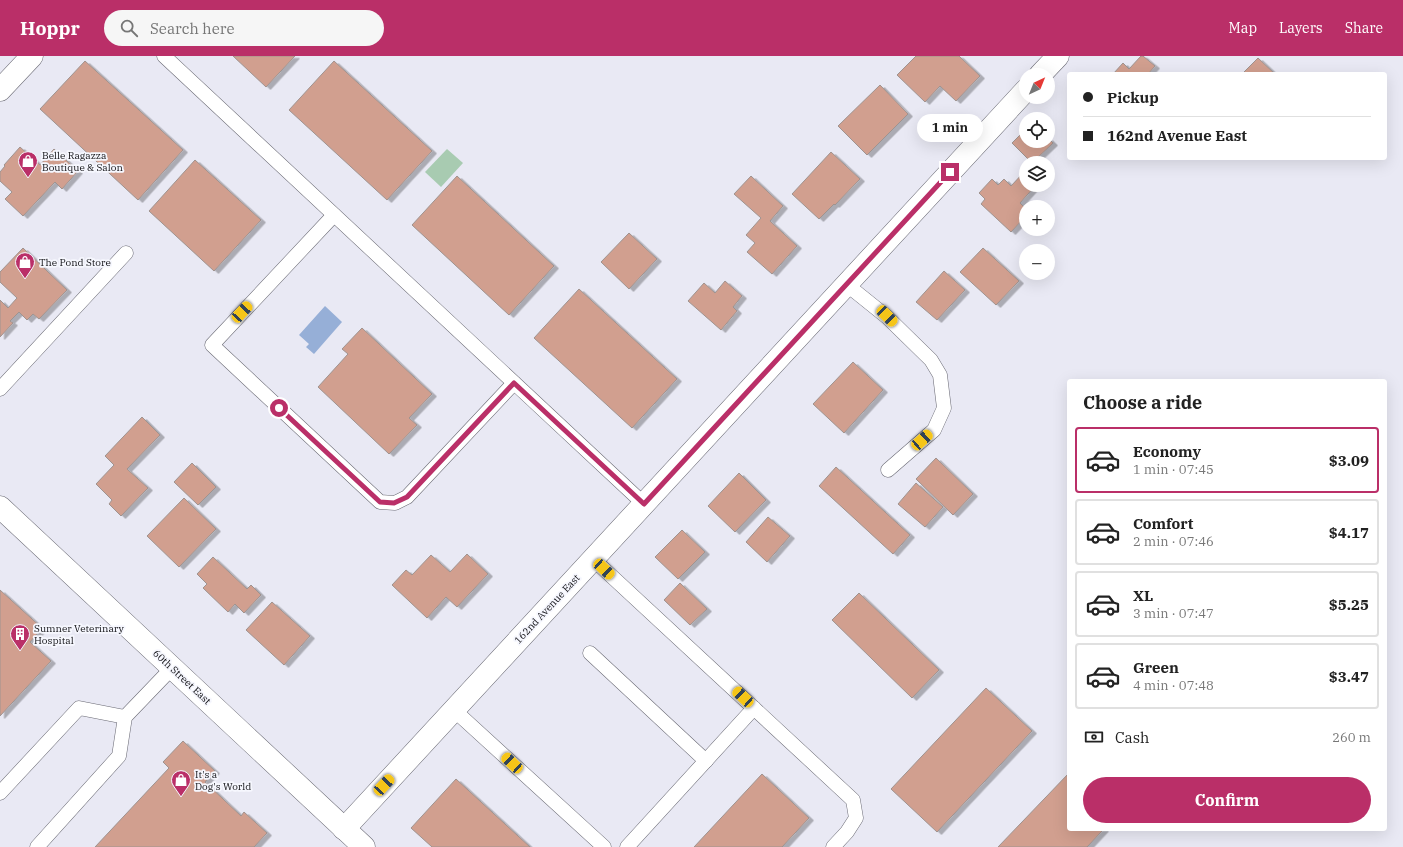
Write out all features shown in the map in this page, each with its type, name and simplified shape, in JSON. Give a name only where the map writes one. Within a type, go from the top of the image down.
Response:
[{"type":"street","points":[[0,90],[32,56]]},
{"type":"street","points":[[1047,68],[1058,56]]},
{"type":"street","name":"162nd Avenue East","points":[[344,828],[1019,98]]},
{"type":"street","name":"60th Street East","points":[[0,507],[364,847]]},
{"type":"lane","points":[[164,56],[644,504]]},
{"type":"lane","points":[[334,215],[212,345],[380,502],[394,503],[407,497],[514,383]]},
{"type":"lane","points":[[0,389],[126,253]]},
{"type":"lane","points":[[846,284],[887,316],[931,360],[940,375],[944,408],[934,430],[888,470]]},
{"type":"lane","points":[[593,558],[853,800],[856,818],[847,832],[833,847]]},
{"type":"lane","points":[[590,653],[706,761]]},
{"type":"lane","points":[[37,847],[119,756],[125,717],[172,668]]},
{"type":"lane","points":[[0,793],[80,708],[125,717]]},
{"type":"lane","points":[[627,847],[754,708]]},
{"type":"lane","points":[[454,710],[604,847]]},
{"type":"green space","points":[[447,149],[463,163],[441,187],[425,172]]},
{"type":"water","points":[[325,306],[342,322],[314,354],[306,347],[309,344],[299,335]]},
{"type":"building","points":[[233,56],[295,56],[266,87]]},
{"type":"building","points":[[916,56],[959,56],[980,76],[956,101],[940,86],[925,102],[897,75]]},
{"type":"building","points":[[1141,56],[1155,66],[1150,72],[1115,72],[1123,63],[1129,69]]},
{"type":"building","points":[[1258,58],[1273,72],[1244,72]]},
{"type":"building","points":[[85,61],[183,150],[138,200],[40,109]]},
{"type":"building","points":[[334,61],[432,151],[387,200],[289,110]]},
{"type":"building","points":[[880,85],[908,114],[867,155],[838,126]]},
{"type":"building","points":[[1019,136],[1019,148],[1048,148],[1039,156],[1025,156],[1012,143]]},
{"type":"building","points":[[20,147],[40,165],[54,149],[78,171],[62,189],[55,182],[23,216],[5,199],[12,192],[0,181],[0,172],[5,166],[4,165]]},
{"type":"building","points":[[831,152],[860,179],[819,219],[792,194]]},
{"type":"building","points":[[195,160],[261,220],[214,271],[149,211]]},
{"type":"building","points":[[457,176],[554,266],[509,315],[412,225]]},
{"type":"building","points":[[751,176],[783,206],[770,221],[797,246],[772,274],[747,252],[755,243],[746,235],[761,218],[734,194]]},
{"type":"building","points":[[1019,177],[1019,192],[1030,192],[1023,200],[1019,200],[1019,223],[1011,232],[981,204],[985,199],[979,193],[992,179],[998,185],[1004,179],[1011,186]]},
{"type":"building","points":[[629,233],[657,259],[629,289],[601,262]]},
{"type":"building","points":[[23,248],[67,290],[39,319],[33,314],[27,320],[19,312],[10,321],[13,323],[0,337],[0,300],[8,308],[17,298],[0,282],[0,272]]},
{"type":"building","points":[[983,248],[1019,281],[996,305],[960,272]]},
{"type":"building","points":[[944,271],[965,290],[937,320],[916,302]]},
{"type":"building","points":[[725,281],[742,296],[733,307],[737,311],[721,330],[688,301],[704,283],[715,293]]},
{"type":"building","points":[[579,289],[677,379],[632,428],[534,338]]},
{"type":"building","points":[[362,328],[432,394],[409,418],[417,425],[389,454],[318,387],[348,354],[342,349]]},
{"type":"building","points":[[853,362],[883,390],[844,433],[813,404]]},
{"type":"building","points":[[142,417],[160,435],[127,469],[148,488],[121,516],[109,504],[112,500],[96,484],[114,465],[105,456]]},
{"type":"building","points":[[936,458],[973,494],[953,515],[916,479]]},
{"type":"building","points":[[192,463],[216,487],[198,505],[174,482]]},
{"type":"building","points":[[836,467],[910,535],[893,554],[819,486]]},
{"type":"building","points":[[739,473],[766,500],[735,532],[708,506]]},
{"type":"building","points":[[916,483],[943,507],[925,527],[898,504]]},
{"type":"building","points":[[184,498],[216,529],[179,567],[147,536]]},
{"type":"building","points":[[768,517],[790,536],[767,562],[746,542]]},
{"type":"building","points":[[682,530],[705,552],[678,579],[655,557]]},
{"type":"building","points":[[467,554],[488,574],[457,607],[446,597],[427,618],[392,585],[406,570],[412,575],[431,555],[450,572]]},
{"type":"building","points":[[213,557],[247,589],[251,585],[261,595],[244,613],[235,604],[228,612],[203,588],[207,584],[197,574]]},
{"type":"building","points":[[680,583],[707,609],[690,625],[664,600]]},
{"type":"building","name":"Sumner Veterinary Hospital","points":[[0,590],[42,628],[30,642],[51,661],[0,716]]},
{"type":"building","points":[[859,593],[939,670],[912,698],[832,620]]},
{"type":"building","points":[[272,602],[310,636],[284,665],[246,630]]},
{"type":"building","points":[[986,688],[1032,731],[937,832],[891,789]]},
{"type":"building","name":"It's a Dog's World","points":[[183,741],[215,771],[205,782],[241,816],[244,812],[267,833],[254,847],[95,847],[169,768],[163,762]]},
{"type":"building","points":[[762,774],[809,818],[782,847],[694,847]]},
{"type":"building","points":[[1067,775],[1067,831],[1102,831],[1087,847],[998,847]]},
{"type":"building","points":[[456,779],[530,847],[432,847],[411,828]]},
{"type":"place","name":"Belle Ragazza Boutique & Salon","points":[[28,178]]},
{"type":"place","name":"The Pond Store","points":[[25,279]]},
{"type":"place","name":"Sumner Veterinary Hospital","points":[[20,651]]},
{"type":"place","name":"It's a Dog's World","points":[[181,797]]},
{"type":"route","points":[[279,408],[380,502],[394,503],[407,497],[514,383],[644,504],[950,172]]}]
